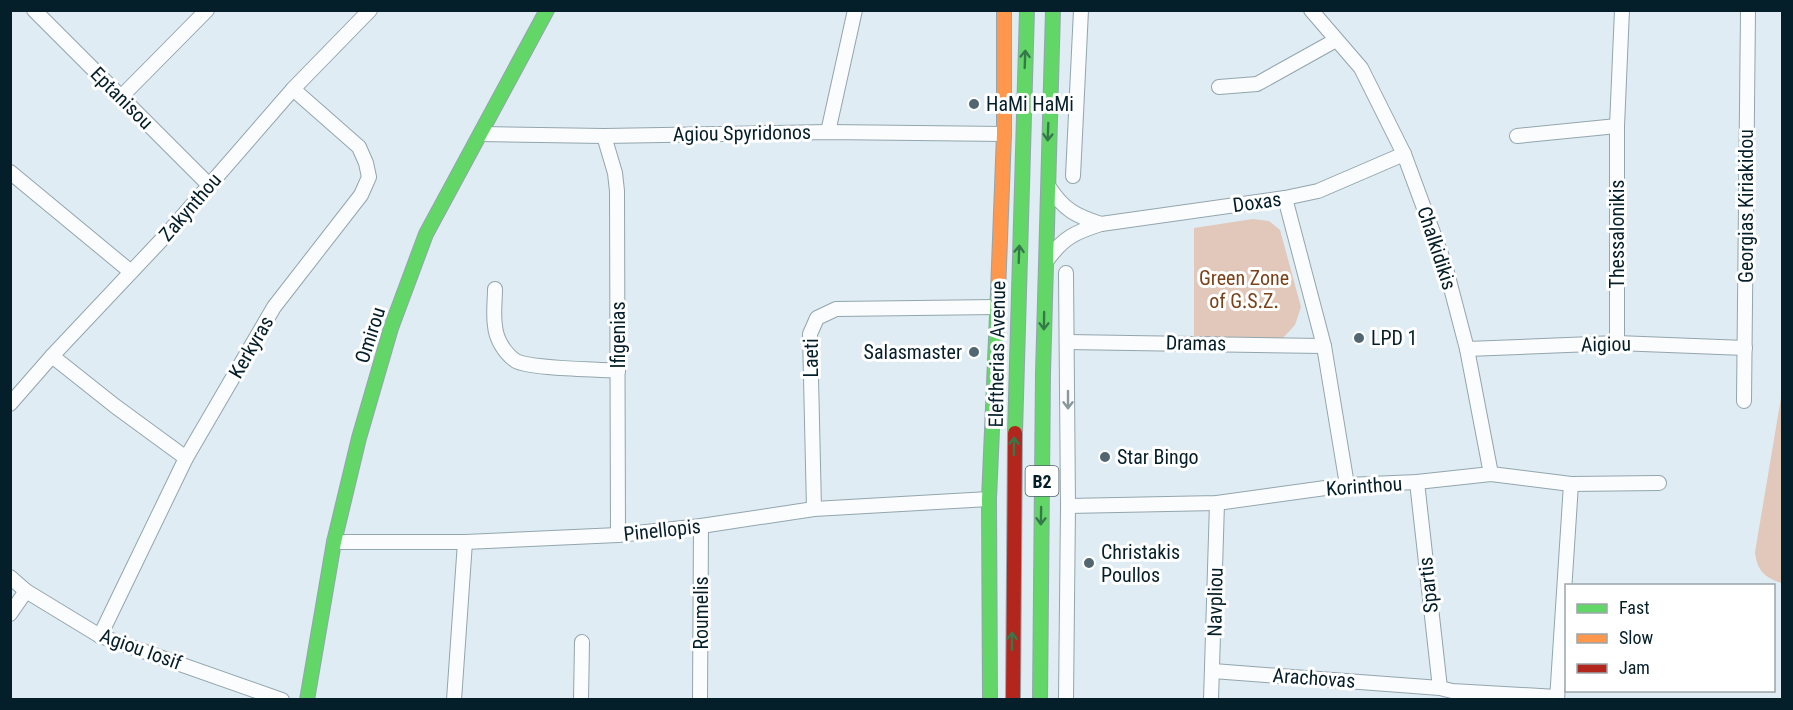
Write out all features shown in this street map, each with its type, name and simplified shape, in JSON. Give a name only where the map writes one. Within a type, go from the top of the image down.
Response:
[{"type":"main road","name":"Omirou","points":[[307,699],[334,542],[359,438],[392,328],[426,234],[547,10]]},
{"type":"main road","points":[[990,699],[989,499],[1004,134],[1004,10]]},
{"type":"main road","name":"Eleftherias Avenue","points":[[1013,699],[1015,375],[1027,10]]},
{"type":"main road","name":"B2","points":[[1040,699],[1047,183],[1053,10]]},
{"type":"street","name":"Eptanisou","points":[[34,10],[209,185]]},
{"type":"street","points":[[121,97],[207,10]]},
{"type":"street","name":"Zakynthou","points":[[10,404],[293,89],[370,10]]},
{"type":"street","points":[[828,132],[855,10]]},
{"type":"street","points":[[1073,176],[1081,10]]},
{"type":"street","name":"Chalkidikis","points":[[1311,10],[1361,68],[1404,154],[1445,265],[1467,350],[1491,474]]},
{"type":"street","name":"Thessalonikis","points":[[1617,343],[1617,126],[1622,10]]},
{"type":"street","name":"Georgias Kiriakidou","points":[[1744,401],[1748,10]]},
{"type":"street","points":[[1219,87],[1257,84],[1336,40]]},
{"type":"street","name":"Kerkyras","points":[[100,636],[186,458],[274,307],[362,195],[369,177],[366,163],[358,147],[293,89]]},
{"type":"street","points":[[1517,136],[1617,126]]},
{"type":"street","name":"Agiou Spyridonos","points":[[480,134],[604,136],[828,132],[1004,134]]},
{"type":"street","name":"Ifigenias","points":[[604,136],[617,182],[618,535]]},
{"type":"street","name":"Doxas","points":[[1046,263],[1062,241],[1072,234],[1101,224],[1285,198],[1318,191],[1404,154]]},
{"type":"street","points":[[10,172],[131,272]]},
{"type":"street","name":"Doxas","points":[[1047,183],[1065,208],[1074,214],[1101,224]]},
{"type":"street","points":[[1285,198],[1324,346],[1347,485]]},
{"type":"street","points":[[1066,273],[1068,506],[1066,699]]},
{"type":"street","points":[[495,289],[495,327],[499,341],[507,353],[517,361],[531,365],[618,371]]},
{"type":"street","name":"Laeti","points":[[814,509],[810,334],[817,318],[837,309],[996,307]]},
{"type":"street","name":"Dramas","points":[[1067,342],[1324,346]]},
{"type":"street","name":"Aigiou","points":[[1467,350],[1617,343],[1745,348]]},
{"type":"street","points":[[52,357],[186,458]]},
{"type":"street","name":"Korinthou","points":[[1068,506],[1217,503],[1347,485],[1417,482],[1491,474],[1571,484],[1659,483]]},
{"type":"street","name":"Spartis","points":[[1417,482],[1440,688]]},
{"type":"street","points":[[1557,698],[1571,484]]},
{"type":"street","name":"Pinellopis","points":[[334,542],[465,542],[618,535],[701,526],[814,509],[989,499]]},
{"type":"street","name":"Navpliou","points":[[1212,699],[1217,503]]},
{"type":"street","name":"Roumelis","points":[[700,699],[701,526]]},
{"type":"street","points":[[454,699],[465,542]]},
{"type":"street","name":"Agiou Iosif","points":[[10,577],[26,591],[100,636],[282,699]]},
{"type":"street","points":[[10,614],[26,591]]},
{"type":"street","points":[[581,699],[582,642]]},
{"type":"street","name":"Arachovas","points":[[1213,671],[1557,698]]},
{"type":"green space","name":"Green Zone of G.S.Z.","points":[[1253,219],[1269,221],[1280,230],[1301,307],[1295,325],[1283,338],[1261,343],[1194,337],[1194,228]]},
{"type":"green space","points":[[1782,392],[1782,583],[1763,573],[1755,552]]},
{"type":"traffic: fast","points":[[307,700],[334,542],[359,438],[391,328],[426,234],[547,10]]},
{"type":"traffic: fast","points":[[1015,433],[1027,10]]},
{"type":"traffic: fast","points":[[1040,700],[1043,373],[1053,10]]},
{"type":"traffic: fast","points":[[990,700],[989,499],[998,292]]},
{"type":"traffic: slow","points":[[998,292],[1004,134],[1004,10]]},
{"type":"traffic: jam","points":[[1013,700],[1015,433]]},
{"type":"place","name":"HaMi HaMi","points":[[974,104]]},
{"type":"place","name":"LPD 1","points":[[1359,338]]},
{"type":"place","name":"Salasmaster","points":[[974,352]]},
{"type":"place","name":"Star Bingo","points":[[1105,457]]},
{"type":"place","name":"Christakis Poullos","points":[[1089,563]]}]
